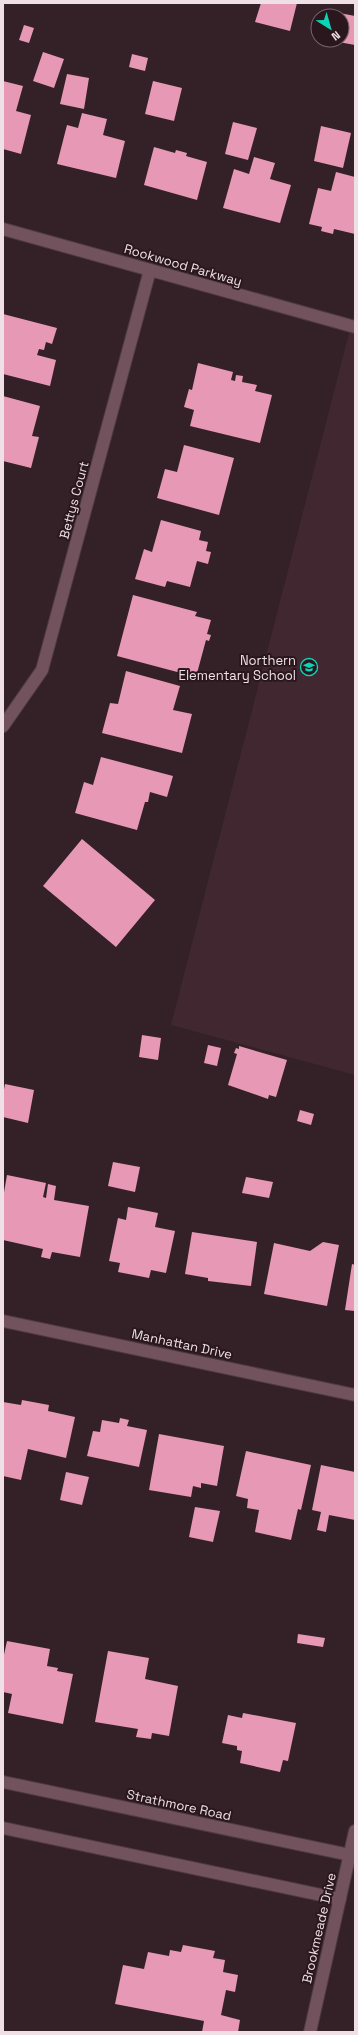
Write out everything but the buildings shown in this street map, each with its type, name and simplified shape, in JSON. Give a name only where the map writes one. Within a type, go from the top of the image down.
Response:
[{"type":"street","name":"Rookwood Parkway","points":[[3,229],[355,328]]},
{"type":"street","name":"Bettys Court","points":[[3,726],[42,670],[150,270]]},
{"type":"street","name":"Manhattan Drive","points":[[3,1321],[355,1395]]},
{"type":"street","name":"Strathmore Road","points":[[3,1782],[350,1855]]},
{"type":"street","points":[[3,1828],[340,1899]]},
{"type":"street","name":"Brookmeade Drive","points":[[310,2032],[355,1831]]},
{"type":"shaded area","name":"Northern Elementary School","points":[[355,310],[355,1075],[171,1025]]},
{"type":"place","name":"Northern Elementary School","points":[[309,667]]}]
